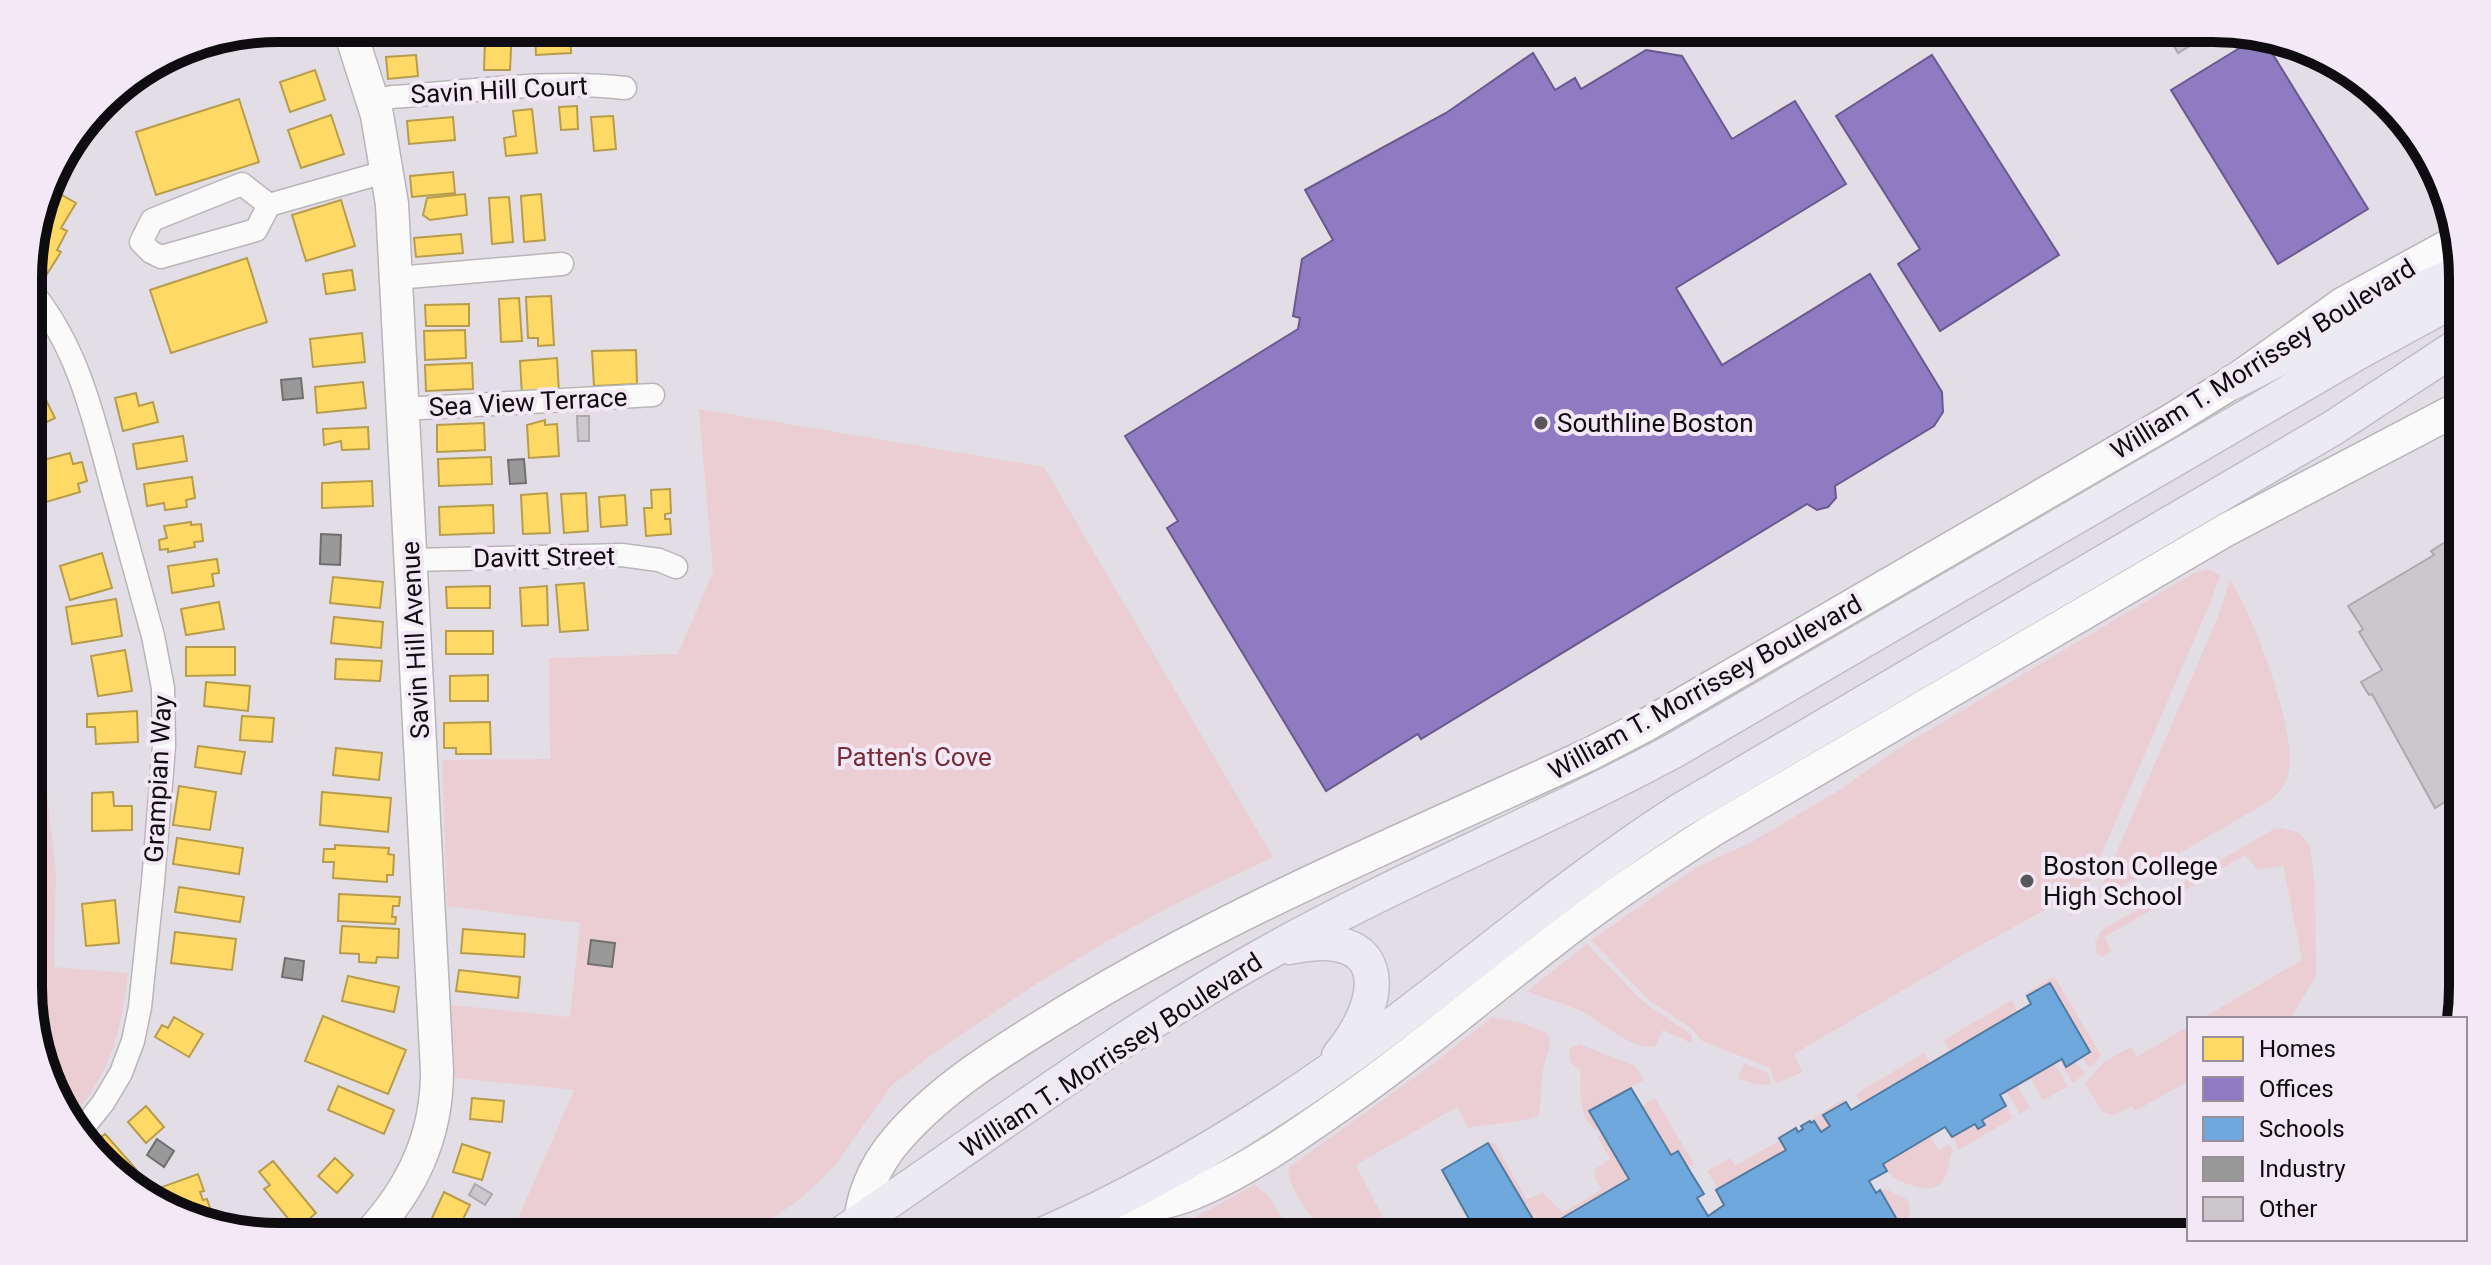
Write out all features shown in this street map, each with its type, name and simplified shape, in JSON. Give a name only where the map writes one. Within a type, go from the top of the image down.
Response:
[{"type":"main road","points":[[2233,382],[2411,292],[2449,277]]},
{"type":"main road","name":"William T. Morrissey Boulevard","points":[[874,1223],[1160,1017],[1266,953],[1369,899],[1675,750],[2360,351],[2449,303]]},
{"type":"main road","points":[[1079,1223],[1317,1079],[1433,994],[1553,898],[1645,833],[2333,428],[2449,352]]},
{"type":"main road","points":[[2333,428],[2449,375]]},
{"type":"main road","points":[[1266,953],[1300,945],[1337,943],[1359,953],[1368,967],[1372,983],[1369,1007],[1352,1039],[1317,1079]]},
{"type":"street","name":"Savin Hill Avenue","points":[[354,42],[373,101],[388,171],[437,1089],[433,1123],[416,1170],[400,1198],[379,1223]]},
{"type":"street","name":"Savin Hill Court","points":[[373,101],[392,97],[567,85],[597,84],[625,88]]},
{"type":"street","points":[[269,205],[242,184],[152,220],[141,242],[161,257],[256,230],[269,205],[388,171]]},
{"type":"street","name":"William T. Morrissey Boulevard","points":[[862,1223],[866,1194],[878,1168],[895,1142],[915,1120],[996,1056],[1097,992],[1200,936],[1627,736],[2233,382],[2344,303],[2447,246]]},
{"type":"street","points":[[396,278],[562,264]]},
{"type":"street","name":"Grampian Way","points":[[43,305],[65,343],[91,408],[153,636],[161,671],[164,706],[153,882],[137,1025],[117,1081],[86,1124]]},
{"type":"street","name":"Sea View Terrace","points":[[403,409],[653,395]]},
{"type":"street","points":[[1091,1223],[1173,1200],[1203,1189],[1235,1171],[1302,1131],[1367,1086],[1554,940],[1713,830],[2240,523],[2449,413]]},
{"type":"street","name":"Davitt Street","points":[[411,560],[622,555],[659,560],[676,567]]},
{"type":"green space","name":"Patten's Cove","points":[[699,409],[1044,467],[1273,857],[1111,939],[1036,984],[937,1051],[892,1085],[836,1164],[817,1184],[765,1223],[516,1223],[574,1090],[455,1078],[451,1005],[570,1017],[580,923],[447,906],[442,760],[550,759],[549,658],[678,654],[713,572]]},
{"type":"green space","points":[[2209,569],[2220,576],[2212,598],[2079,907],[2071,916],[2063,900],[1970,951],[1794,1054],[1803,1072],[1776,1084],[1770,1068],[1702,1041],[1691,1028],[1649,1000],[1591,940],[1697,867],[1750,843],[1841,789],[1899,748],[2192,574]]},
{"type":"green space","points":[[2230,579],[2251,620],[2282,707],[2290,760],[2287,779],[2278,793],[2265,803],[2095,902],[2219,614]]},
{"type":"green space","points":[[42,753],[56,872],[54,967],[128,973],[122,1015],[111,1053],[78,1111],[66,1091],[50,1048],[44,1018]]},
{"type":"green space","points":[[2282,828],[2299,833],[2310,846],[2315,885],[2316,977],[2291,1017],[2204,1017],[2302,960],[2283,865],[2258,870],[2245,855],[2105,937],[2111,951],[2103,957],[2097,954],[2095,941],[2102,930],[2272,830]]},
{"type":"green space","points":[[1587,944],[1642,1001],[1692,1035],[1691,1043],[1663,1030],[1655,1047],[1634,1043],[1581,1011],[1527,991]]},
{"type":"green space","points":[[2054,976],[2101,1055],[2090,1069],[2082,1057],[2090,1052],[2050,983],[2027,996],[2025,994]]},
{"type":"green space","points":[[2012,1000],[2018,1012],[1951,1052],[1944,1040]]},
{"type":"green space","points":[[1492,1017],[1522,1023],[1548,1034],[1550,1043],[1543,1071],[1539,1115],[1468,1128],[1457,1107],[1356,1165],[1386,1222],[1317,1222],[1293,1187],[1288,1168],[1433,1064]]},
{"type":"green space","points":[[2187,1027],[2187,1082],[2135,1111],[2132,1106],[2113,1115],[2102,1112],[2085,1083],[2105,1061],[2131,1047],[2137,1057]]},
{"type":"green space","points":[[1579,1044],[1635,1066],[1644,1080],[1590,1111],[1600,1129],[1597,1131],[1586,1119],[1580,1070],[1570,1060],[1570,1049]]},
{"type":"green space","points":[[1924,1053],[1930,1063],[1862,1104],[1856,1094]]},
{"type":"green space","points":[[2062,1059],[2067,1067],[2075,1061],[2085,1074],[2073,1083],[2059,1060]]},
{"type":"green space","points":[[1744,1063],[1768,1073],[1772,1085],[1738,1079]]},
{"type":"green space","points":[[2054,1063],[2068,1086],[2043,1101],[2030,1077]]},
{"type":"green space","points":[[2017,1085],[2030,1108],[2020,1114],[2006,1091]]},
{"type":"green space","points":[[1655,1098],[1694,1164],[1688,1168],[1678,1151],[1671,1155],[1642,1106]]},
{"type":"green space","points":[[1844,1099],[1846,1102],[1823,1115],[1830,1126],[1821,1132],[1815,1121],[1811,1123],[1817,1115]]},
{"type":"green space","points":[[2006,1106],[2013,1118],[1959,1150],[1952,1137],[1975,1124],[1978,1128],[1982,1120]]},
{"type":"green space","points":[[1602,1133],[1629,1179],[1555,1222],[1535,1222],[1488,1143],[1494,1142],[1527,1199],[1543,1193],[1563,1213],[1602,1189],[1595,1178],[1595,1169],[1610,1159],[1598,1137]]},
{"type":"green space","points":[[1930,1136],[1938,1150],[1949,1144],[1954,1152],[1939,1185],[1934,1188],[1919,1187],[1899,1181],[1890,1174],[1883,1164]]},
{"type":"green space","points":[[1780,1140],[1786,1150],[1718,1189],[1707,1171],[1730,1158],[1735,1166]]},
{"type":"green space","points":[[1254,1185],[1268,1195],[1285,1222],[1186,1223]]},
{"type":"green space","points":[[1886,1189],[1908,1200],[1908,1222],[1898,1222],[1880,1190]]},
{"type":"building: Homes","points":[[485,42],[511,42],[510,70],[484,70]]},
{"type":"building: Homes","points":[[536,42],[571,42],[571,53],[536,55]]},
{"type":"building: Homes","points":[[416,55],[418,76],[388,79],[386,57]]},
{"type":"building: Homes","points":[[315,70],[325,100],[290,112],[280,82]]},
{"type":"building: Homes","points":[[239,99],[259,162],[156,195],[136,132]]},
{"type":"building: Homes","points":[[577,106],[578,129],[561,130],[559,107]]},
{"type":"building: Homes","points":[[532,109],[537,153],[506,156],[504,138],[516,136],[513,111]]},
{"type":"building: Homes","points":[[331,115],[344,154],[301,168],[288,130]]},
{"type":"building: Homes","points":[[613,116],[616,149],[594,151],[591,117]]},
{"type":"building: Homes","points":[[453,117],[455,140],[409,144],[407,121]]},
{"type":"building: Homes","points":[[453,172],[455,193],[412,197],[410,176]]},
{"type":"building: Homes","points":[[58,193],[76,203],[61,228],[67,231],[57,250],[61,252],[47,274],[43,271],[44,247]]},
{"type":"building: Homes","points":[[465,194],[467,215],[430,220],[423,215],[427,198]]},
{"type":"building: Homes","points":[[541,194],[545,240],[524,242],[521,196]]},
{"type":"building: Homes","points":[[509,197],[513,242],[492,244],[489,198]]},
{"type":"building: Homes","points":[[341,200],[355,246],[306,261],[292,215]]},
{"type":"building: Homes","points":[[461,234],[463,253],[416,257],[414,238]]},
{"type":"building: Homes","points":[[247,258],[267,322],[171,353],[150,290]]},
{"type":"building: Homes","points":[[352,270],[355,290],[326,294],[323,274]]},
{"type":"building: Homes","points":[[551,296],[554,345],[538,346],[538,338],[528,338],[526,297]]},
{"type":"building: Homes","points":[[519,298],[522,341],[501,342],[499,299]]},
{"type":"building: Homes","points":[[469,304],[469,326],[426,326],[425,305]]},
{"type":"building: Homes","points":[[465,330],[466,358],[425,360],[424,331]]},
{"type":"building: Homes","points":[[362,333],[365,362],[313,367],[310,339]]},
{"type":"building: Homes","points":[[636,350],[637,384],[594,386],[592,351]]},
{"type":"building: Homes","points":[[557,358],[559,393],[522,395],[520,361]]},
{"type":"building: Homes","points":[[472,363],[473,389],[426,391],[425,365]]},
{"type":"building: Homes","points":[[363,382],[366,408],[317,413],[315,387]]},
{"type":"building: Homes","points":[[136,393],[139,406],[153,402],[158,422],[123,431],[115,398]]},
{"type":"building: Homes","points":[[43,394],[55,418],[43,424]]},
{"type":"building: Homes","points":[[545,420],[545,425],[557,424],[559,456],[529,458],[527,425]]},
{"type":"building: Homes","points":[[484,423],[485,450],[437,452],[437,425]]},
{"type":"building: Homes","points":[[368,427],[369,449],[342,450],[341,441],[324,445],[323,429]]},
{"type":"building: Homes","points":[[183,436],[187,461],[137,469],[133,444]]},
{"type":"building: Homes","points":[[70,453],[73,464],[82,462],[87,481],[78,484],[80,492],[46,502],[43,460]]},
{"type":"building: Homes","points":[[491,457],[492,484],[439,486],[438,459]]},
{"type":"building: Homes","points":[[192,477],[195,498],[186,500],[187,507],[165,510],[164,503],[147,506],[144,484]]},
{"type":"building: Homes","points":[[372,481],[373,506],[322,508],[322,483]]},
{"type":"building: Homes","points":[[670,489],[671,513],[665,514],[665,519],[670,519],[671,534],[646,536],[644,508],[652,508],[651,490]]},
{"type":"building: Homes","points":[[547,493],[550,533],[523,534],[521,495]]},
{"type":"building: Homes","points":[[586,493],[588,531],[564,533],[561,494]]},
{"type":"building: Homes","points":[[625,495],[627,525],[601,527],[599,497]]},
{"type":"building: Homes","points":[[493,505],[494,533],[440,535],[439,507]]},
{"type":"building: Homes","points":[[191,522],[191,525],[201,524],[203,541],[194,542],[195,547],[168,552],[168,549],[160,550],[159,540],[167,538],[164,526]]},
{"type":"building: Homes","points":[[102,553],[112,588],[70,600],[60,566]]},
{"type":"building: Homes","points":[[217,559],[219,573],[212,574],[214,586],[172,593],[168,566]]},
{"type":"building: Homes","points":[[333,577],[383,582],[380,608],[330,603]]},
{"type":"building: Homes","points":[[584,583],[588,630],[560,632],[556,585]]},
{"type":"building: Homes","points":[[490,586],[490,608],[447,608],[446,587]]},
{"type":"building: Homes","points":[[547,586],[548,625],[522,626],[520,588]]},
{"type":"building: Homes","points":[[116,599],[122,636],[72,644],[66,607]]},
{"type":"building: Homes","points":[[219,602],[224,629],[186,635],[181,609]]},
{"type":"building: Homes","points":[[334,617],[383,622],[381,648],[331,643]]},
{"type":"building: Homes","points":[[446,631],[493,631],[493,654],[446,654]]},
{"type":"building: Homes","points":[[186,647],[235,647],[235,675],[186,676]]},
{"type":"building: Homes","points":[[125,650],[132,691],[98,696],[91,656]]},
{"type":"building: Homes","points":[[336,659],[382,661],[380,681],[335,679]]},
{"type":"building: Homes","points":[[488,675],[488,701],[450,701],[450,676]]},
{"type":"building: Homes","points":[[206,682],[250,686],[248,711],[204,706]]},
{"type":"building: Homes","points":[[137,711],[138,742],[96,744],[95,727],[87,727],[87,714]]},
{"type":"building: Homes","points":[[242,716],[274,718],[272,742],[240,740]]},
{"type":"building: Homes","points":[[490,722],[491,754],[456,754],[456,748],[444,748],[444,723]]},
{"type":"building: Homes","points":[[198,746],[245,752],[241,774],[195,767]]},
{"type":"building: Homes","points":[[336,748],[382,753],[379,780],[333,775]]},
{"type":"building: Homes","points":[[179,786],[216,792],[210,830],[173,825]]},
{"type":"building: Homes","points":[[113,792],[114,806],[132,806],[132,830],[92,831],[92,793]]},
{"type":"building: Homes","points":[[322,792],[391,798],[388,832],[320,825]]},
{"type":"building: Homes","points":[[177,838],[243,848],[239,874],[173,864]]},
{"type":"building: Homes","points":[[335,845],[389,848],[388,854],[394,855],[393,875],[387,875],[387,882],[333,878],[334,862],[323,862],[324,849],[335,849]]},
{"type":"building: Homes","points":[[179,887],[244,897],[240,922],[175,912]]},
{"type":"building: Homes","points":[[339,894],[400,897],[399,906],[393,906],[395,924],[338,921]]},
{"type":"building: Homes","points":[[115,900],[119,943],[86,946],[82,904]]},
{"type":"building: Homes","points":[[342,926],[399,929],[398,958],[377,957],[376,963],[359,962],[359,954],[340,953]]},
{"type":"building: Homes","points":[[463,929],[525,934],[524,957],[461,953]]},
{"type":"building: Homes","points":[[175,932],[236,939],[232,970],[171,963]]},
{"type":"building: Homes","points":[[459,970],[520,977],[518,998],[456,991]]},
{"type":"building: Homes","points":[[348,976],[399,987],[394,1012],[342,1001]]},
{"type":"building: Homes","points":[[323,1016],[406,1050],[388,1094],[305,1061]]},
{"type":"building: Homes","points":[[174,1017],[203,1034],[189,1057],[155,1037],[162,1025],[168,1028]]},
{"type":"building: Homes","points":[[338,1086],[394,1110],[384,1134],[328,1110]]},
{"type":"building: Homes","points":[[472,1098],[504,1101],[502,1122],[470,1119]]},
{"type":"building: Homes","points":[[146,1106],[164,1127],[146,1143],[128,1122]]},
{"type":"building: Homes","points":[[105,1134],[136,1169],[132,1172],[122,1164],[98,1140]]},
{"type":"building: Homes","points":[[462,1144],[490,1153],[482,1180],[453,1172]]},
{"type":"building: Homes","points":[[335,1158],[353,1175],[337,1193],[318,1176]]},
{"type":"building: Homes","points":[[273,1161],[316,1213],[305,1223],[292,1223],[264,1189],[270,1185],[259,1172]]},
{"type":"building: Homes","points":[[198,1174],[204,1191],[200,1192],[203,1200],[207,1199],[212,1213],[174,1199],[164,1193],[162,1187]]},
{"type":"building: Homes","points":[[444,1192],[470,1205],[461,1223],[441,1223],[432,1218]]},
{"type":"building: Offices","points":[[2244,45],[2270,50],[2368,209],[2278,264],[2171,90]]},
{"type":"building: Offices","name":"Southline Boston","points":[[1646,50],[1682,56],[1732,139],[1795,101],[1846,184],[1676,288],[1722,365],[1870,274],[1942,392],[1943,412],[1934,426],[1835,486],[1836,498],[1828,507],[1817,510],[1807,504],[1421,739],[1418,734],[1326,791],[1167,528],[1178,521],[1125,436],[1298,329],[1300,318],[1293,316],[1302,259],[1333,240],[1305,190],[1446,113],[1533,53],[1555,90],[1575,78],[1581,89]]},
{"type":"building: Offices","points":[[1932,55],[2059,255],[1940,331],[1898,264],[1920,249],[1836,116]]},
{"type":"building: Schools","points":[[2050,983],[2090,1052],[2066,1067],[2062,1059],[2000,1095],[2006,1106],[1982,1120],[1985,1125],[1978,1129],[1975,1124],[1952,1137],[1945,1127],[1883,1164],[1887,1171],[1869,1181],[1876,1193],[1880,1190],[1898,1222],[1555,1222],[1629,1179],[1589,1111],[1631,1088],[1671,1155],[1678,1151],[1704,1194],[1697,1198],[1708,1216],[1724,1205],[1716,1190],[1786,1150],[1779,1138],[1796,1128],[1798,1132],[1810,1121],[1814,1121],[1821,1132],[1830,1126],[1823,1115],[1846,1102],[1851,1110],[2031,1004],[2027,996]]},
{"type":"building: Schools","points":[[1488,1143],[1535,1222],[1471,1222],[1442,1170]]},
{"type":"building: Industry","points":[[301,378],[303,398],[283,400],[281,380]]},
{"type":"building: Industry","points":[[524,459],[526,483],[510,484],[508,460]]},
{"type":"building: Industry","points":[[321,534],[341,535],[340,565],[320,564]]},
{"type":"building: Industry","points":[[591,940],[615,943],[612,967],[588,964]]},
{"type":"building: Industry","points":[[285,958],[304,961],[302,980],[282,977]]},
{"type":"building: Industry","points":[[157,1139],[174,1151],[164,1167],[147,1155]]},
{"type":"building: Other","points":[[2181,42],[2196,42],[2178,53],[2174,46]]},
{"type":"building: Other","points":[[577,416],[589,416],[589,441],[578,441]]},
{"type":"building: Other","points":[[2449,540],[2449,800],[2435,808],[2372,694],[2369,695],[2361,682],[2382,670],[2359,632],[2363,629],[2348,606],[2434,555],[2431,551]]},
{"type":"building: Other","points":[[475,1184],[492,1194],[485,1205],[469,1195]]},
{"type":"place","name":"Southline Boston","points":[[1541,423]]},
{"type":"place","name":"Boston College High School","points":[[2027,881]]}]
